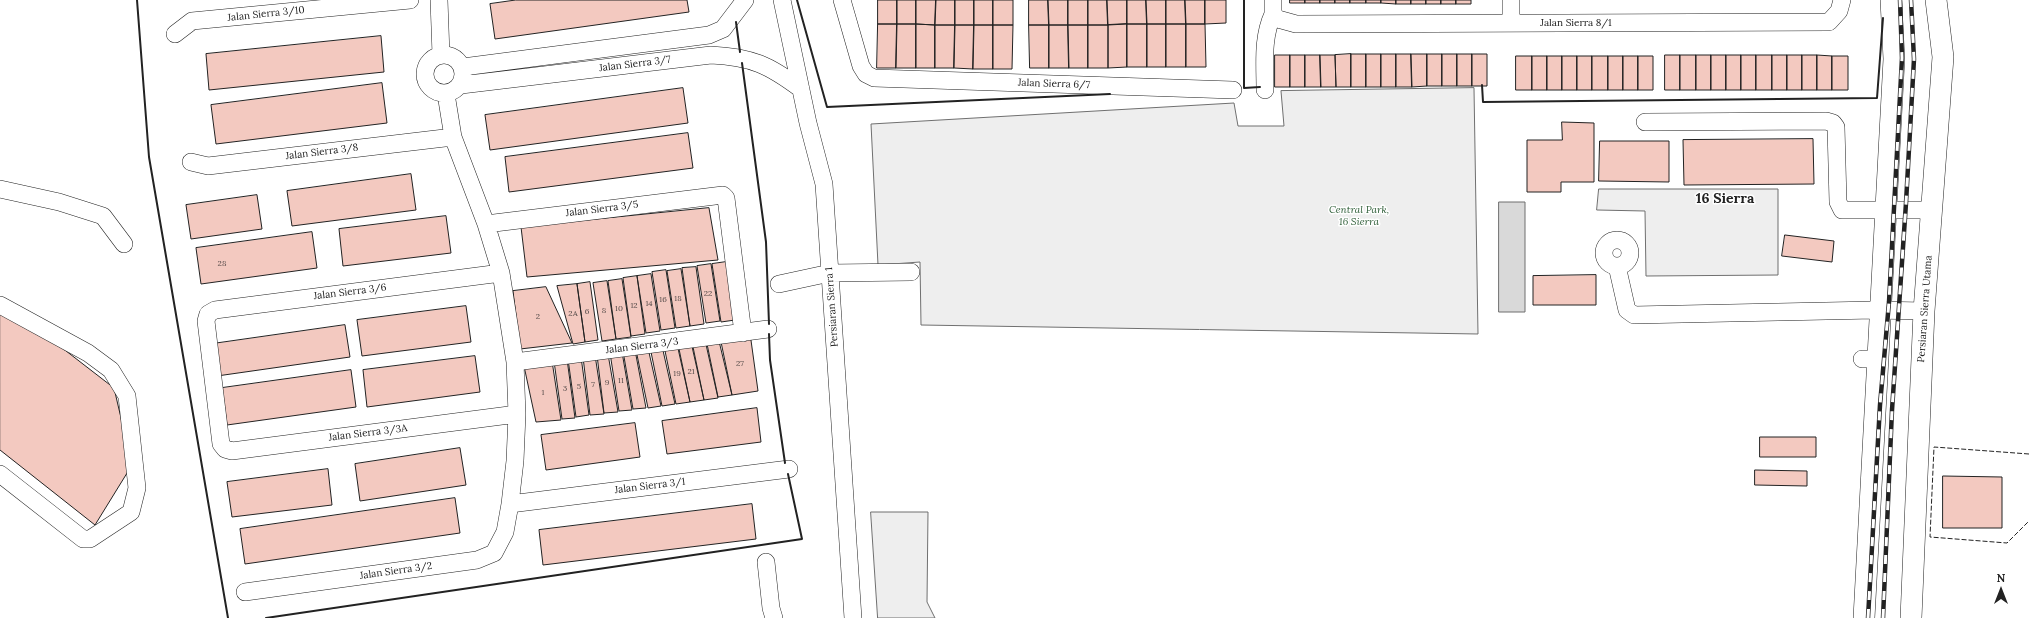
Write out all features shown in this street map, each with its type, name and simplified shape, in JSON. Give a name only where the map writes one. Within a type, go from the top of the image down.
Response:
[{"type":"main road","points":[[1864,618],[1871,359],[1881,310],[1885,209],[1894,59],[1892,0]]},
{"type":"main road","name":"Persiaran Sierra Utama","points":[[1911,618],[1924,311],[1944,57],[1936,0]]},
{"type":"street","name":"Jalan Sierra 3/10","points":[[175,34],[192,22],[410,0]]},
{"type":"street","points":[[439,0],[441,55]]},
{"type":"street","name":"Jalan Sierra 3/7","points":[[463,67],[709,35],[723,29],[745,0]]},
{"type":"street","name":"Persiaran Sierra 1","points":[[782,0],[801,89],[824,184],[853,618]]},
{"type":"street","name":"Jalan Sierra 6/7","points":[[842,0],[861,66],[866,74],[874,78],[1233,90]]},
{"type":"street","points":[[1510,0],[1511,23]]},
{"type":"street","name":"Jalan Sierra 8/1","points":[[1273,7],[1278,19],[1296,24],[1829,22],[1839,11],[1842,0]]},
{"type":"street","points":[[1265,90],[1264,42],[1273,7]]},
{"type":"street","points":[[709,35],[711,55]]},
{"type":"street","points":[[630,45],[634,64]]},
{"type":"street","points":[[441,55],[454,57],[463,67],[463,79],[461,85],[457,89],[446,94],[433,90],[426,80],[426,67],[435,57],[441,55]]},
{"type":"street","name":"Jalan Sierra 3/7","points":[[461,85],[711,55],[728,56],[759,62],[782,75],[801,89]]},
{"type":"street","points":[[544,56],[546,74]]},
{"type":"street","points":[[759,62],[795,58]]},
{"type":"street","name":"Jalan Sierra 3/2","points":[[245,592],[477,560],[494,553],[505,532],[515,461],[517,414],[515,362],[500,273],[486,224],[453,137],[446,94]]},
{"type":"street","points":[[1645,122],[1826,121],[1833,123],[1836,127],[1838,202],[1842,210],[1932,210]]},
{"type":"street","name":"Jalan Sierra 3/8","points":[[191,162],[208,166],[453,137]]},
{"type":"street","points":[[0,189],[59,202],[103,216],[124,244]]},
{"type":"street","name":"Jalan Sierra 3/5","points":[[486,224],[718,194],[726,198],[743,333]]},
{"type":"street","points":[[1617,266],[1627,310],[1634,314],[1881,310],[1924,311]]},
{"type":"street","points":[[779,284],[830,273],[911,272]]},
{"type":"street","name":"Jalan Sierra 3/6","points":[[221,444],[206,322],[208,314],[215,310],[500,273]]},
{"type":"street","points":[[0,305],[88,353],[111,370],[127,396],[137,488],[131,512],[90,539],[83,539],[0,474]]},
{"type":"street","name":"Jalan Sierra 3/3","points":[[515,362],[768,329]]},
{"type":"street","name":"Jalan Sierra 3/3A","points":[[221,444],[225,449],[232,451],[517,414]]},
{"type":"street","name":"Jalan Sierra 3/1","points":[[510,504],[789,468]]},
{"type":"street","points":[[766,562],[771,608],[774,618]]},
{"type":"green space","name":"Central Park, 16 Sierra","points":[[1474,88],[1478,334],[921,325],[920,262],[878,265],[871,124],[1234,103],[1238,126],[1284,126],[1281,91]]},
{"type":"green space","points":[[1599,189],[1778,189],[1778,275],[1646,276],[1645,211],[1597,210]]},
{"type":"green space","points":[[871,512],[928,512],[927,602],[935,618],[878,618]]},
{"type":"shaded area","points":[[1499,202],[1525,202],[1525,312],[1499,312]]},
{"type":"building","points":[[516,0],[687,0],[689,12],[495,39],[490,4]]},
{"type":"building","points":[[878,0],[897,0],[897,24],[878,24]]},
{"type":"building","points":[[897,0],[916,0],[916,24],[897,24]]},
{"type":"building","points":[[916,0],[936,0],[935,25],[916,24]]},
{"type":"building","points":[[936,0],[955,0],[955,25],[935,25]]},
{"type":"building","points":[[955,0],[974,0],[974,25],[955,25]]},
{"type":"building","points":[[974,0],[993,0],[993,25],[974,25]]},
{"type":"building","points":[[993,0],[1013,0],[1013,25],[993,25]]},
{"type":"building","points":[[1029,0],[1048,0],[1049,25],[1029,25]]},
{"type":"building","points":[[1048,0],[1068,0],[1068,25],[1049,25]]},
{"type":"building","points":[[1068,0],[1088,0],[1088,25],[1068,25]]},
{"type":"building","points":[[1088,0],[1107,0],[1108,25],[1088,25]]},
{"type":"building","points":[[1107,0],[1127,0],[1127,24],[1108,25]]},
{"type":"building","points":[[1127,0],[1146,0],[1147,24],[1127,24]]},
{"type":"building","points":[[1146,0],[1166,0],[1166,24],[1147,24]]},
{"type":"building","points":[[1166,0],[1185,0],[1186,24],[1166,24]]},
{"type":"building","points":[[1185,0],[1205,0],[1205,24],[1186,24]]},
{"type":"building","points":[[1205,0],[1226,0],[1226,23],[1205,24]]},
{"type":"building","points":[[1290,0],[1305,0],[1305,3],[1290,3]]},
{"type":"building","points":[[1305,0],[1320,0],[1320,3],[1305,3]]},
{"type":"building","points":[[1320,0],[1335,0],[1335,3],[1320,3]]},
{"type":"building","points":[[1335,0],[1350,0],[1350,3],[1335,3]]},
{"type":"building","points":[[1350,0],[1366,0],[1366,3],[1350,3]]},
{"type":"building","points":[[1366,0],[1381,0],[1381,3],[1366,3]]},
{"type":"building","points":[[1381,0],[1396,0],[1396,4],[1381,3]]},
{"type":"building","points":[[1396,0],[1411,0],[1411,4],[1396,4]]},
{"type":"building","points":[[1411,0],[1426,0],[1426,4],[1411,4]]},
{"type":"building","points":[[1426,0],[1441,0],[1441,4],[1426,4]]},
{"type":"building","points":[[1441,0],[1456,0],[1456,4],[1441,4]]},
{"type":"building","points":[[1456,0],[1471,0],[1471,4],[1456,4]]},
{"type":"building","points":[[878,24],[897,24],[896,68],[877,68]]},
{"type":"building","points":[[897,24],[916,24],[916,68],[896,68]]},
{"type":"building","points":[[916,24],[935,25],[935,68],[916,68]]},
{"type":"building","points":[[1127,24],[1147,24],[1147,67],[1127,67]]},
{"type":"building","points":[[1127,24],[1127,67],[1108,68],[1108,25]]},
{"type":"building","points":[[1147,24],[1166,24],[1166,67],[1147,67]]},
{"type":"building","points":[[1166,24],[1186,24],[1186,67],[1166,67]]},
{"type":"building","points":[[1186,24],[1205,24],[1206,67],[1186,67]]},
{"type":"building","points":[[935,25],[955,25],[954,68],[935,68]]},
{"type":"building","points":[[955,25],[974,25],[973,69],[954,68]]},
{"type":"building","points":[[974,25],[993,25],[993,69],[973,69]]},
{"type":"building","points":[[993,25],[1013,25],[1012,69],[993,69]]},
{"type":"building","points":[[1029,25],[1049,25],[1049,68],[1030,68]]},
{"type":"building","points":[[1049,25],[1068,25],[1069,68],[1049,68]]},
{"type":"building","points":[[1068,25],[1088,25],[1088,68],[1069,68]]},
{"type":"building","points":[[1088,25],[1108,25],[1108,68],[1088,68]]},
{"type":"building","points":[[381,36],[384,72],[209,90],[206,54]]},
{"type":"building","points":[[1351,54],[1366,54],[1366,87],[1351,87]]},
{"type":"building","points":[[1351,54],[1351,87],[1336,87],[1335,55]]},
{"type":"building","points":[[1366,54],[1381,54],[1381,87],[1366,87]]},
{"type":"building","points":[[1381,54],[1396,54],[1396,87],[1381,87]]},
{"type":"building","points":[[1396,54],[1411,54],[1412,87],[1396,87]]},
{"type":"building","points":[[1411,54],[1427,54],[1427,86],[1412,87]]},
{"type":"building","points":[[1427,54],[1442,54],[1442,86],[1427,86]]},
{"type":"building","points":[[1442,54],[1457,54],[1457,86],[1442,86]]},
{"type":"building","points":[[1457,54],[1472,54],[1472,86],[1457,86]]},
{"type":"building","points":[[1472,54],[1487,54],[1487,86],[1472,86]]},
{"type":"building","points":[[1275,55],[1290,55],[1290,87],[1275,87]]},
{"type":"building","points":[[1290,55],[1305,55],[1305,87],[1290,87]]},
{"type":"building","points":[[1305,55],[1320,55],[1321,87],[1305,87]]},
{"type":"building","points":[[1320,55],[1335,55],[1336,87],[1321,87]]},
{"type":"building","points":[[1665,55],[1680,55],[1680,90],[1665,90]]},
{"type":"building","points":[[1680,55],[1696,55],[1696,90],[1680,90]]},
{"type":"building","points":[[1696,55],[1711,55],[1711,90],[1696,90]]},
{"type":"building","points":[[1711,55],[1726,55],[1726,90],[1711,90]]},
{"type":"building","points":[[1726,55],[1741,55],[1741,90],[1726,90]]},
{"type":"building","points":[[1741,55],[1756,55],[1756,90],[1741,90]]},
{"type":"building","points":[[1756,55],[1772,55],[1772,90],[1756,90]]},
{"type":"building","points":[[1772,55],[1787,55],[1787,90],[1772,90]]},
{"type":"building","points":[[1787,55],[1802,55],[1802,90],[1787,90]]},
{"type":"building","points":[[1802,55],[1817,55],[1817,90],[1802,90]]},
{"type":"building","points":[[1817,55],[1832,56],[1832,90],[1817,90]]},
{"type":"building","points":[[1516,56],[1532,56],[1532,90],[1516,90]]},
{"type":"building","points":[[1532,56],[1547,56],[1547,90],[1532,90]]},
{"type":"building","points":[[1547,56],[1562,56],[1562,90],[1547,90]]},
{"type":"building","points":[[1562,56],[1577,56],[1577,90],[1562,90]]},
{"type":"building","points":[[1577,56],[1592,56],[1592,90],[1577,90]]},
{"type":"building","points":[[1592,56],[1608,56],[1608,90],[1592,90]]},
{"type":"building","points":[[1608,56],[1623,56],[1623,90],[1608,90]]},
{"type":"building","points":[[1623,56],[1638,56],[1638,90],[1623,90]]},
{"type":"building","points":[[1638,56],[1653,56],[1653,90],[1638,90]]},
{"type":"building","points":[[1832,56],[1848,56],[1848,90],[1832,90]]},
{"type":"building","points":[[382,83],[387,123],[216,144],[211,105]]},
{"type":"building","points":[[683,88],[688,123],[490,150],[485,115]]},
{"type":"building","points":[[1562,122],[1594,123],[1594,182],[1561,182],[1561,192],[1527,192],[1527,140],[1562,140]]},
{"type":"building","points":[[688,133],[693,168],[509,192],[505,157]]},
{"type":"building","points":[[1813,139],[1814,184],[1684,185],[1683,140]]},
{"type":"building","points":[[1600,141],[1669,141],[1669,182],[1599,181]]},
{"type":"building","points":[[411,174],[416,210],[292,226],[287,191]]},
{"type":"building","points":[[257,195],[262,229],[191,239],[186,205]]},
{"type":"building","points":[[709,208],[718,260],[527,277],[521,227]]},
{"type":"building","points":[[446,216],[451,253],[343,266],[339,229]]},
{"type":"building","points":[[312,232],[317,268],[201,284],[196,248]]},
{"type":"building","points":[[1785,235],[1834,241],[1832,262],[1782,256]]},
{"type":"building","points":[[726,262],[735,320],[721,322],[712,264]]},
{"type":"building","points":[[711,264],[720,321],[706,323],[697,266]]},
{"type":"building","points":[[696,267],[704,324],[690,326],[682,268]]},
{"type":"building","points":[[681,269],[690,326],[676,328],[667,271]]},
{"type":"building","points":[[666,270],[675,328],[661,330],[652,272]]},
{"type":"building","points":[[651,274],[660,331],[646,333],[637,276]]},
{"type":"building","points":[[1596,275],[1596,305],[1533,305],[1533,276]]},
{"type":"building","points":[[637,276],[645,334],[631,336],[623,278]]},
{"type":"building","points":[[622,279],[631,337],[616,339],[608,281]]},
{"type":"building","points":[[607,281],[616,339],[602,341],[593,283]]},
{"type":"building","points":[[590,282],[598,340],[585,342],[577,284]]},
{"type":"building","points":[[577,284],[585,342],[573,344],[557,286]]},
{"type":"building","points":[[546,287],[572,343],[520,349],[513,291]]},
{"type":"building","points":[[466,306],[471,342],[362,356],[357,320]]},
{"type":"building","points":[[0,313],[48,337],[114,388],[132,465],[95,525],[0,450]]},
{"type":"building","points":[[345,325],[350,357],[217,376],[212,344]]},
{"type":"building","points":[[750,333],[758,391],[732,395],[720,337]]},
{"type":"building","points":[[718,337],[732,395],[718,397],[706,339]]},
{"type":"building","points":[[705,340],[718,398],[704,400],[692,342]]},
{"type":"building","points":[[691,342],[704,400],[690,402],[678,344]]},
{"type":"building","points":[[677,344],[690,402],[676,404],[664,346]]},
{"type":"building","points":[[662,346],[675,404],[662,406],[650,347]]},
{"type":"building","points":[[648,348],[661,406],[648,408],[636,350]]},
{"type":"building","points":[[635,350],[646,408],[633,409],[623,351]]},
{"type":"building","points":[[622,352],[632,410],[619,411],[610,353]]},
{"type":"building","points":[[608,354],[618,412],[604,413],[597,355]]},
{"type":"building","points":[[595,355],[604,414],[590,415],[583,357]]},
{"type":"building","points":[[475,356],[480,392],[367,407],[363,370]]},
{"type":"building","points":[[581,357],[589,415],[576,417],[568,359]]},
{"type":"building","points":[[567,359],[575,418],[562,419],[554,361]]},
{"type":"building","points":[[552,361],[561,420],[536,422],[524,366]]},
{"type":"building","points":[[351,370],[356,407],[227,425],[222,388]]},
{"type":"building","points":[[757,408],[761,442],[667,454],[662,421]]},
{"type":"building","points":[[635,423],[640,457],[546,470],[541,435]]},
{"type":"building","points":[[1760,437],[1816,437],[1816,457],[1760,457]]},
{"type":"building","points":[[460,448],[466,485],[360,501],[355,464]]},
{"type":"building","points":[[328,469],[332,505],[232,517],[227,482]]},
{"type":"building","points":[[1755,470],[1807,471],[1807,486],[1755,485]]},
{"type":"building","points":[[1943,476],[2002,477],[2002,528],[1943,528]]},
{"type":"building","points":[[455,498],[460,533],[245,564],[240,529]]},
{"type":"building","points":[[752,504],[756,539],[543,565],[539,530]]},
{"type":"railway","points":[[1868,618],[1880,405],[1889,302],[1902,58],[1900,0]]},
{"type":"railway","points":[[1883,618],[1892,410],[1914,59],[1911,0]]},
{"type":"fence","points":[[2029,454],[1934,447],[1930,537],[2007,543],[2029,521]]},
{"type":"wall","points":[[137,0],[149,157],[228,618]]},
{"type":"wall","points":[[797,0],[827,107],[1110,94]]},
{"type":"wall","points":[[1244,0],[1244,88],[1260,87]]},
{"type":"wall","points":[[1482,85],[1483,102],[1877,98],[1883,18]]},
{"type":"wall","points":[[736,22],[740,52]]},
{"type":"wall","points":[[742,63],[766,242],[769,324]]},
{"type":"wall","points":[[769,334],[770,360],[785,463]]},
{"type":"wall","points":[[266,618],[802,539],[788,474]]},
{"type":"district","name":"16 Sierra","points":[[1725,199]]}]
